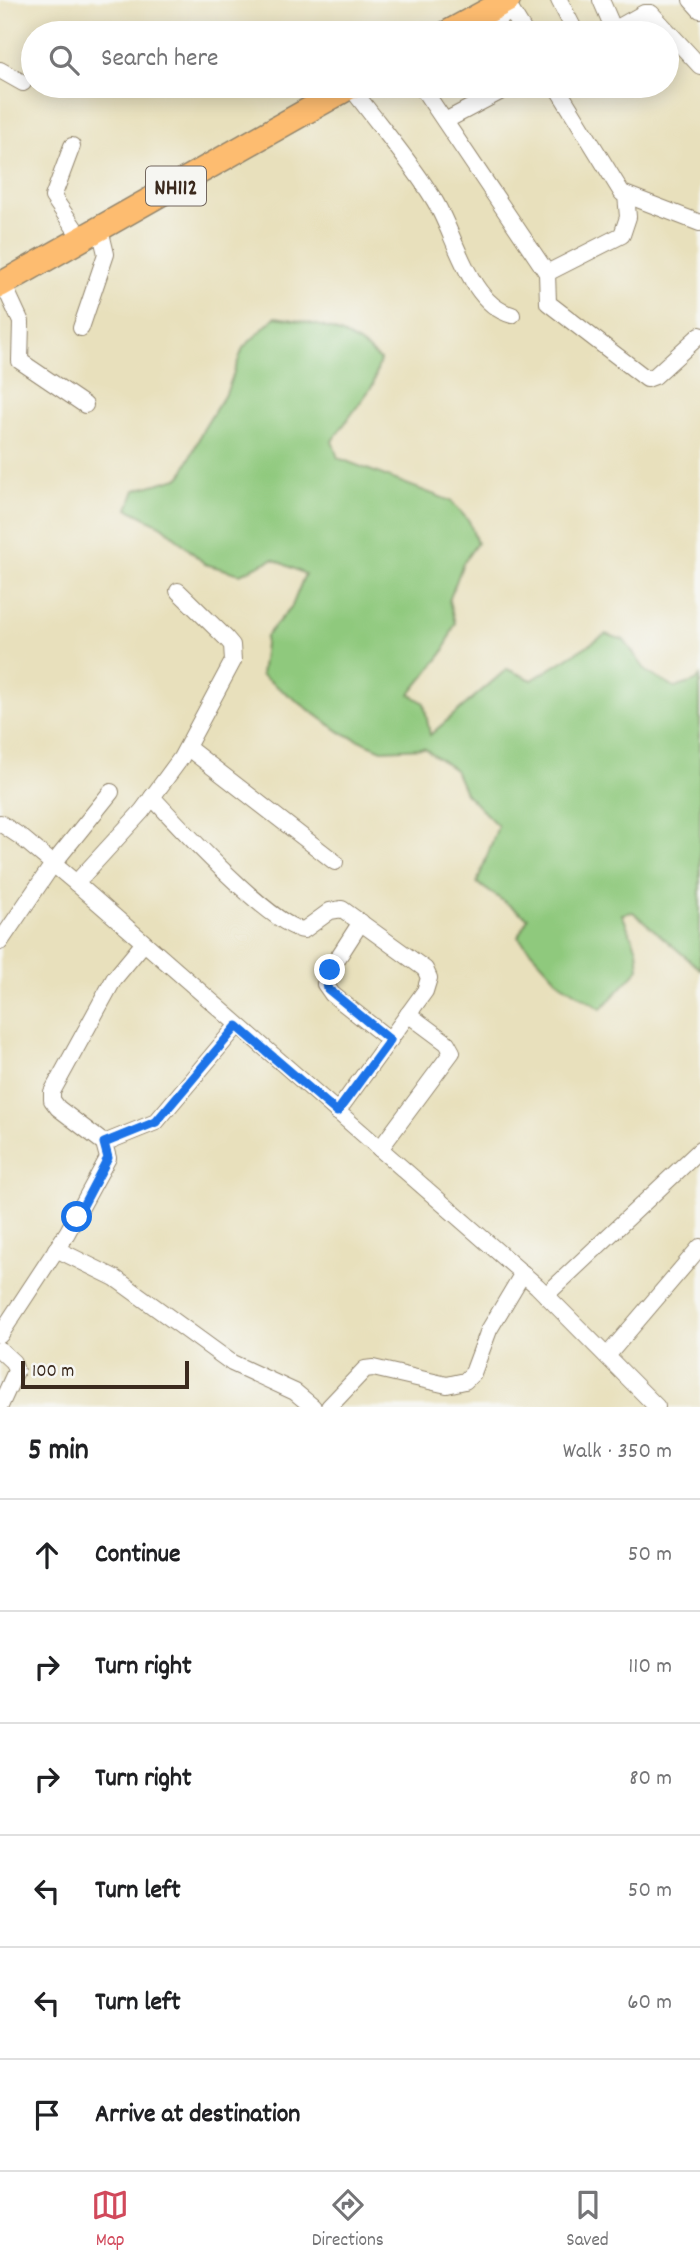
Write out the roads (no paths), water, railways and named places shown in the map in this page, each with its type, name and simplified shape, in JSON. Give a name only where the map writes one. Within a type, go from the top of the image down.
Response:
[{"type":"highway","points":[[472,21],[508,4]]},
{"type":"highway","name":"NH112","points":[[1,284],[329,98]]},
{"type":"street","points":[[559,0],[570,21]]},
{"type":"street","points":[[601,0],[608,21]]},
{"type":"street","points":[[691,0],[700,10]]},
{"type":"street","points":[[487,21],[508,4],[518,21]]},
{"type":"street","points":[[630,21],[644,13],[651,13],[659,21]]},
{"type":"street","points":[[679,43],[700,65]]},
{"type":"street","points":[[0,70],[21,82]]},
{"type":"street","points":[[359,98],[434,199],[463,264],[486,300],[503,313],[512,315]]},
{"type":"street","points":[[430,98],[547,274],[548,303],[641,377],[655,376],[700,335]]},
{"type":"street","points":[[445,121],[488,98]]},
{"type":"street","points":[[563,98],[617,186],[626,195],[700,223]]},
{"type":"street","points":[[72,146],[53,197],[91,234],[106,254],[81,328]]},
{"type":"street","points":[[547,274],[622,236],[628,217],[626,195]]},
{"type":"street","points":[[1,284],[21,322],[20,361],[85,405]]},
{"type":"street","points":[[76,883],[152,797],[188,748],[233,661],[234,653],[226,638],[178,591]]},
{"type":"street","points":[[188,748],[335,862]]},
{"type":"street","points":[[0,942],[53,864],[111,792]]},
{"type":"street","points":[[152,797],[240,884],[293,928],[304,930],[337,909],[361,922],[425,969],[429,978],[428,985],[337,1112]]},
{"type":"street","points":[[0,823],[76,883],[523,1273],[653,1406]]},
{"type":"street","points":[[361,922],[330,970],[325,984],[332,994],[390,1040]]},
{"type":"street","points":[[0,1335],[56,1249],[108,1158],[104,1143],[58,1108],[52,1100],[52,1092],[114,979],[143,944]]},
{"type":"street","points":[[380,1149],[451,1056],[447,1043],[408,1014]]},
{"type":"street","points":[[104,1143],[156,1122],[237,1026]]},
{"type":"street","points":[[546,1295],[700,1150]]},
{"type":"street","points":[[607,1356],[700,1247]]},
{"type":"street","points":[[56,1249],[115,1278],[232,1363],[295,1392],[312,1406]]},
{"type":"street","points":[[329,1407],[365,1369],[373,1368],[447,1385],[466,1381],[473,1373],[489,1330],[523,1273]]},
{"type":"street","points":[[0,1350],[13,1362],[16,1371],[0,1406]]}]
